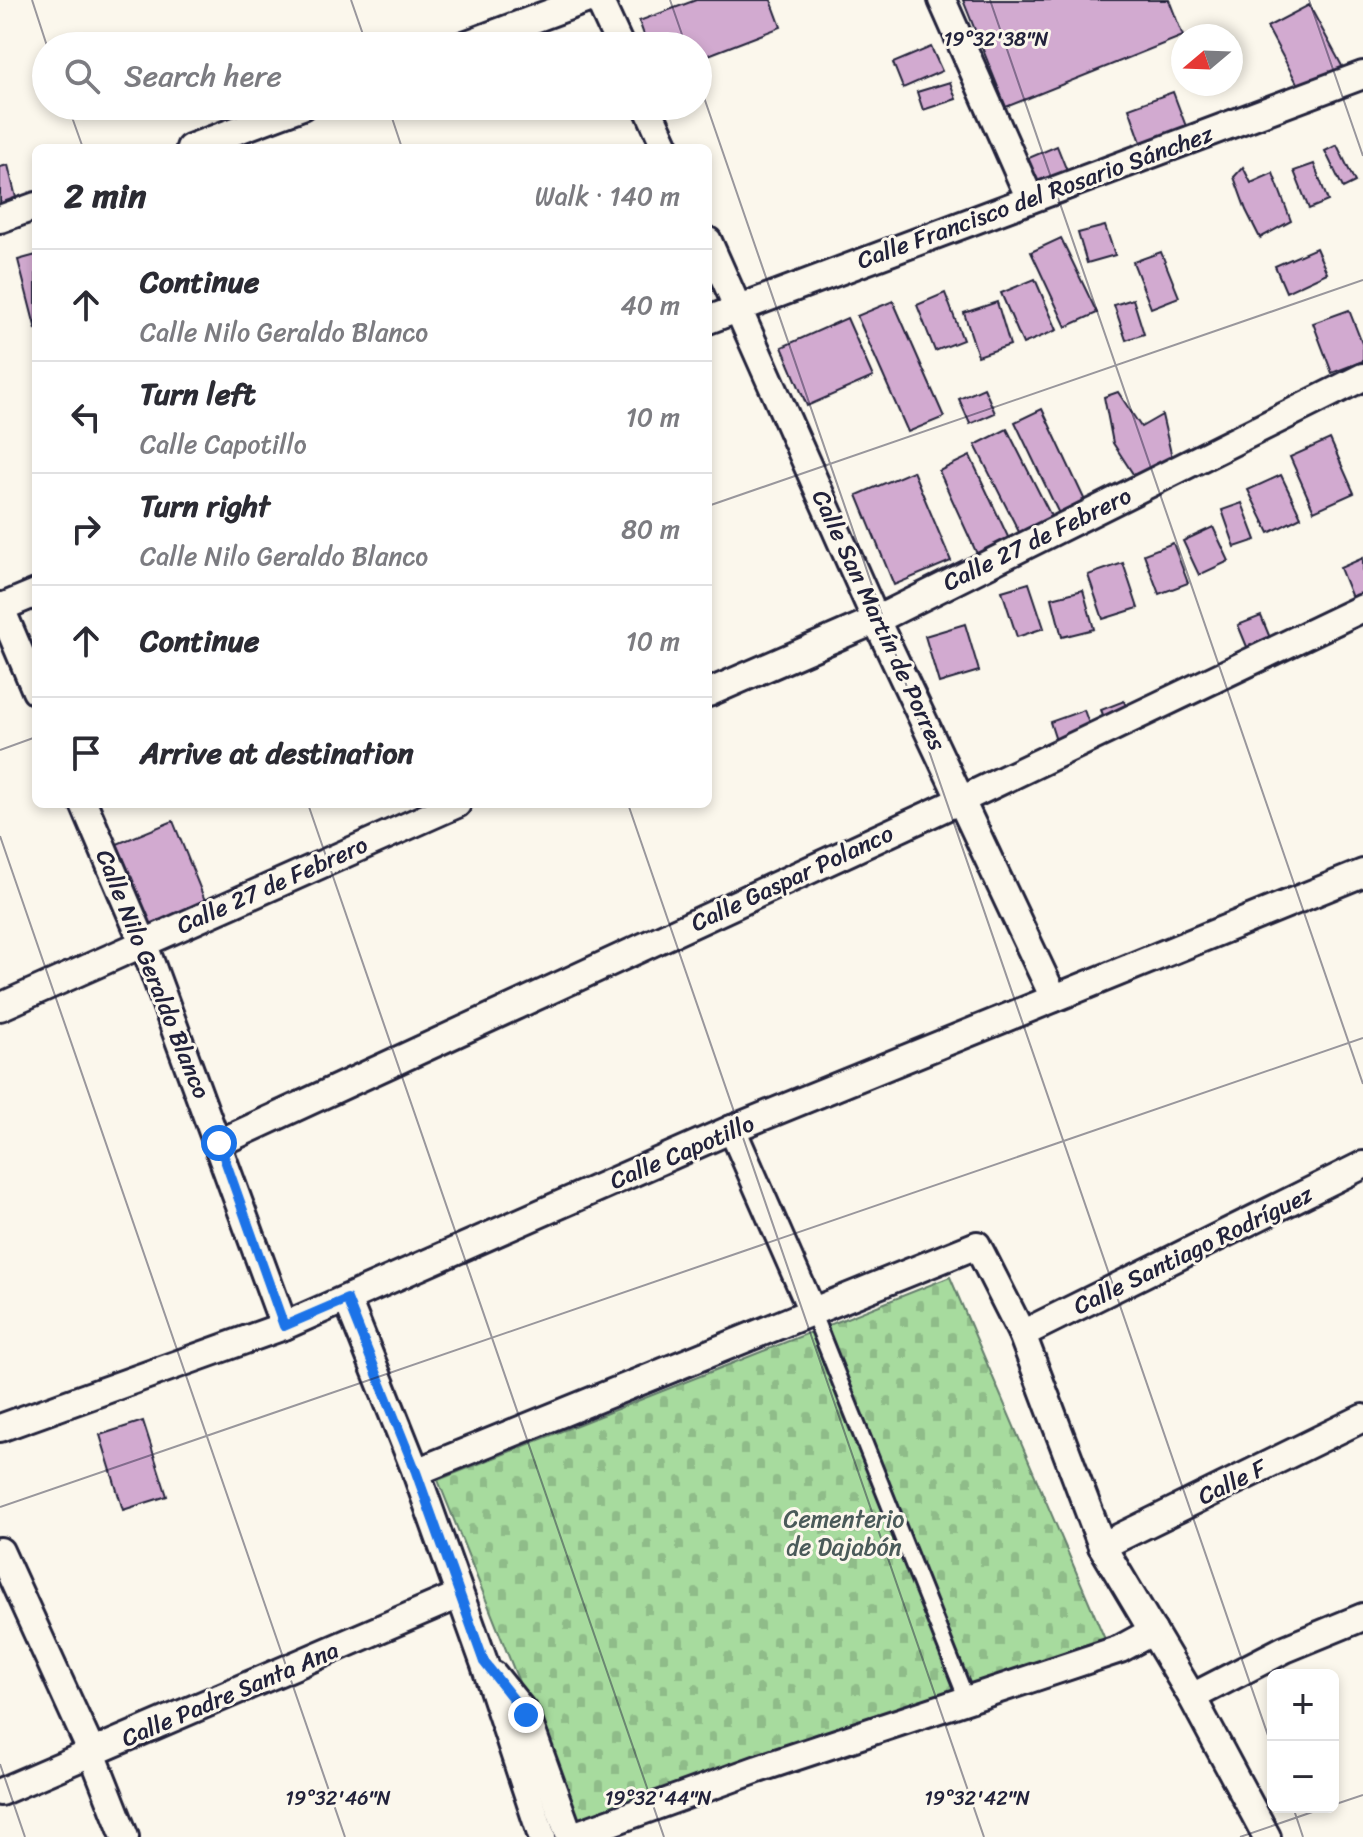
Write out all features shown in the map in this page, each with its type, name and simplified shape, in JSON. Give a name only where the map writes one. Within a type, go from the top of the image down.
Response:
[{"type":"street","points":[[499,32],[585,0]]},
{"type":"street","points":[[599,0],[614,32]]},
{"type":"street","points":[[942,0],[1030,199]]},
{"type":"street","name":"Calle Francisco del Rosario Sánchez","points":[[712,318],[1363,75]]},
{"type":"street","points":[[201,144],[265,120]]},
{"type":"street","points":[[653,120],[664,144]]},
{"type":"street","points":[[0,219],[32,207]]},
{"type":"street","name":"Calle San Martín de Porres","points":[[712,250],[876,620],[963,799],[1054,998]]},
{"type":"street","name":"Calle 27 de Febrero","points":[[712,691],[876,620],[1363,377]]},
{"type":"street","points":[[32,595],[0,607],[32,682]]},
{"type":"street","name":"Calle Gaspar Polanco","points":[[219,1143],[963,799],[1363,608]]},
{"type":"street","name":"Calle Nilo Geraldo Blanco","points":[[86,808],[143,942],[284,1326]]},
{"type":"street","name":"Calle 27 de Febrero","points":[[0,1007],[448,808]]},
{"type":"street","name":"Calle Capotillo","points":[[0,1428],[284,1326],[732,1129],[1363,873]]},
{"type":"street","points":[[732,1129],[812,1311]]},
{"type":"street","name":"Calle Santiago Rodríguez","points":[[1022,1334],[1363,1165]]},
{"type":"street","points":[[416,1472],[977,1245],[1022,1334],[1102,1546],[1192,1697],[1267,1837]]},
{"type":"street","points":[[347,1299],[416,1472],[542,1837]]},
{"type":"street","name":"Calle F","points":[[1102,1546],[1363,1418]]},
{"type":"street","points":[[0,1551],[92,1753],[125,1837]]},
{"type":"street","name":"Calle Padre Santa Ana","points":[[0,1792],[459,1595]]},
{"type":"street","points":[[1192,1697],[1285,1649],[1363,1617]]},
{"type":"street","points":[[484,1662],[526,1715],[570,1837],[758,1769],[1120,1649],[1153,1631]]},
{"type":"lane","points":[[812,1311],[967,1700]]},
{"type":"green space","name":"Cementerio de Dajabón","points":[[950,1277],[1110,1651],[579,1832],[438,1480]]},
{"type":"building","points":[[696,0],[771,0],[781,27],[712,54],[712,32],[643,32],[639,21]]},
{"type":"building","points":[[963,0],[1169,0],[1178,24],[1171,24],[1171,41],[1006,107]]},
{"type":"building","points":[[1309,5],[1348,77],[1306,100],[1267,27]]},
{"type":"building","points":[[931,47],[942,71],[903,88],[893,63]]},
{"type":"building","points":[[950,82],[956,99],[923,110],[917,92]]},
{"type":"building","points":[[1171,93],[1193,145],[1148,162],[1129,108]]},
{"type":"building","points":[[1337,145],[1355,182],[1343,188],[1325,151]]},
{"type":"building","points":[[1057,146],[1075,191],[1043,205],[1024,160]]},
{"type":"building","points":[[1314,164],[1328,201],[1309,209],[1294,171]]},
{"type":"building","points":[[8,165],[21,218],[0,224],[0,167]]},
{"type":"building","points":[[1243,167],[1251,183],[1273,173],[1291,221],[1260,238],[1234,177]]},
{"type":"building","points":[[1105,226],[1115,255],[1087,263],[1078,233]]},
{"type":"building","points":[[1061,238],[1097,313],[1066,327],[1031,252]]},
{"type":"building","points":[[1316,248],[1327,273],[1286,292],[1275,266]]},
{"type":"building","points":[[1161,252],[1179,297],[1151,308],[1133,262]]},
{"type":"building","points":[[32,256],[32,314],[18,260]]},
{"type":"building","points":[[1035,279],[1057,330],[1023,344],[1001,293]]},
{"type":"building","points":[[945,293],[963,340],[935,351],[917,305]]},
{"type":"building","points":[[1133,299],[1144,334],[1126,340],[1114,305]]},
{"type":"building","points":[[893,301],[944,417],[908,432],[857,316]]},
{"type":"building","points":[[997,302],[1010,345],[978,356],[964,313]]},
{"type":"building","points":[[1349,310],[1363,346],[1363,361],[1332,373],[1313,323]]},
{"type":"building","points":[[847,318],[873,377],[807,406],[782,347]]},
{"type":"building","points":[[984,388],[995,413],[970,424],[959,399]]},
{"type":"building","points":[[1118,392],[1141,427],[1162,415],[1173,462],[1135,477],[1113,443],[1104,397]]},
{"type":"building","points":[[1042,409],[1087,505],[1061,518],[1015,422]]},
{"type":"building","points":[[1007,429],[1053,520],[1021,536],[975,445]]},
{"type":"building","points":[[1330,439],[1354,493],[1314,511],[1290,457]]},
{"type":"building","points":[[970,456],[1009,539],[977,554],[939,471]]},
{"type":"building","points":[[913,471],[951,561],[894,585],[857,495]]},
{"type":"building","points":[[1281,475],[1301,517],[1269,533],[1248,490]]},
{"type":"building","points":[[1242,503],[1256,540],[1235,547],[1222,510]]},
{"type":"building","points":[[1213,527],[1229,561],[1199,575],[1183,541]]},
{"type":"building","points":[[1173,543],[1188,583],[1159,594],[1144,554]]},
{"type":"building","points":[[1363,558],[1363,613],[1359,615],[1340,568]]},
{"type":"building","points":[[1123,563],[1138,608],[1103,619],[1088,575]]},
{"type":"building","points":[[1029,583],[1044,628],[1017,637],[1002,591]]},
{"type":"building","points":[[1083,590],[1094,629],[1062,637],[1052,598]]},
{"type":"building","points":[[1261,616],[1275,650],[1252,659],[1238,625]]},
{"type":"building","points":[[965,624],[979,671],[939,683],[925,636]]},
{"type":"building","points":[[1124,701],[1130,717],[1108,726],[1101,710]]},
{"type":"building","points":[[1084,710],[1094,738],[1059,750],[1050,722]]},
{"type":"building","points":[[173,821],[212,918],[156,940],[117,844]]},
{"type":"building","points":[[143,1421],[167,1496],[123,1510],[100,1435]]},
{"type":"route","points":[[219,1143],[284,1326],[347,1299],[416,1472],[484,1662],[526,1715]]}]
